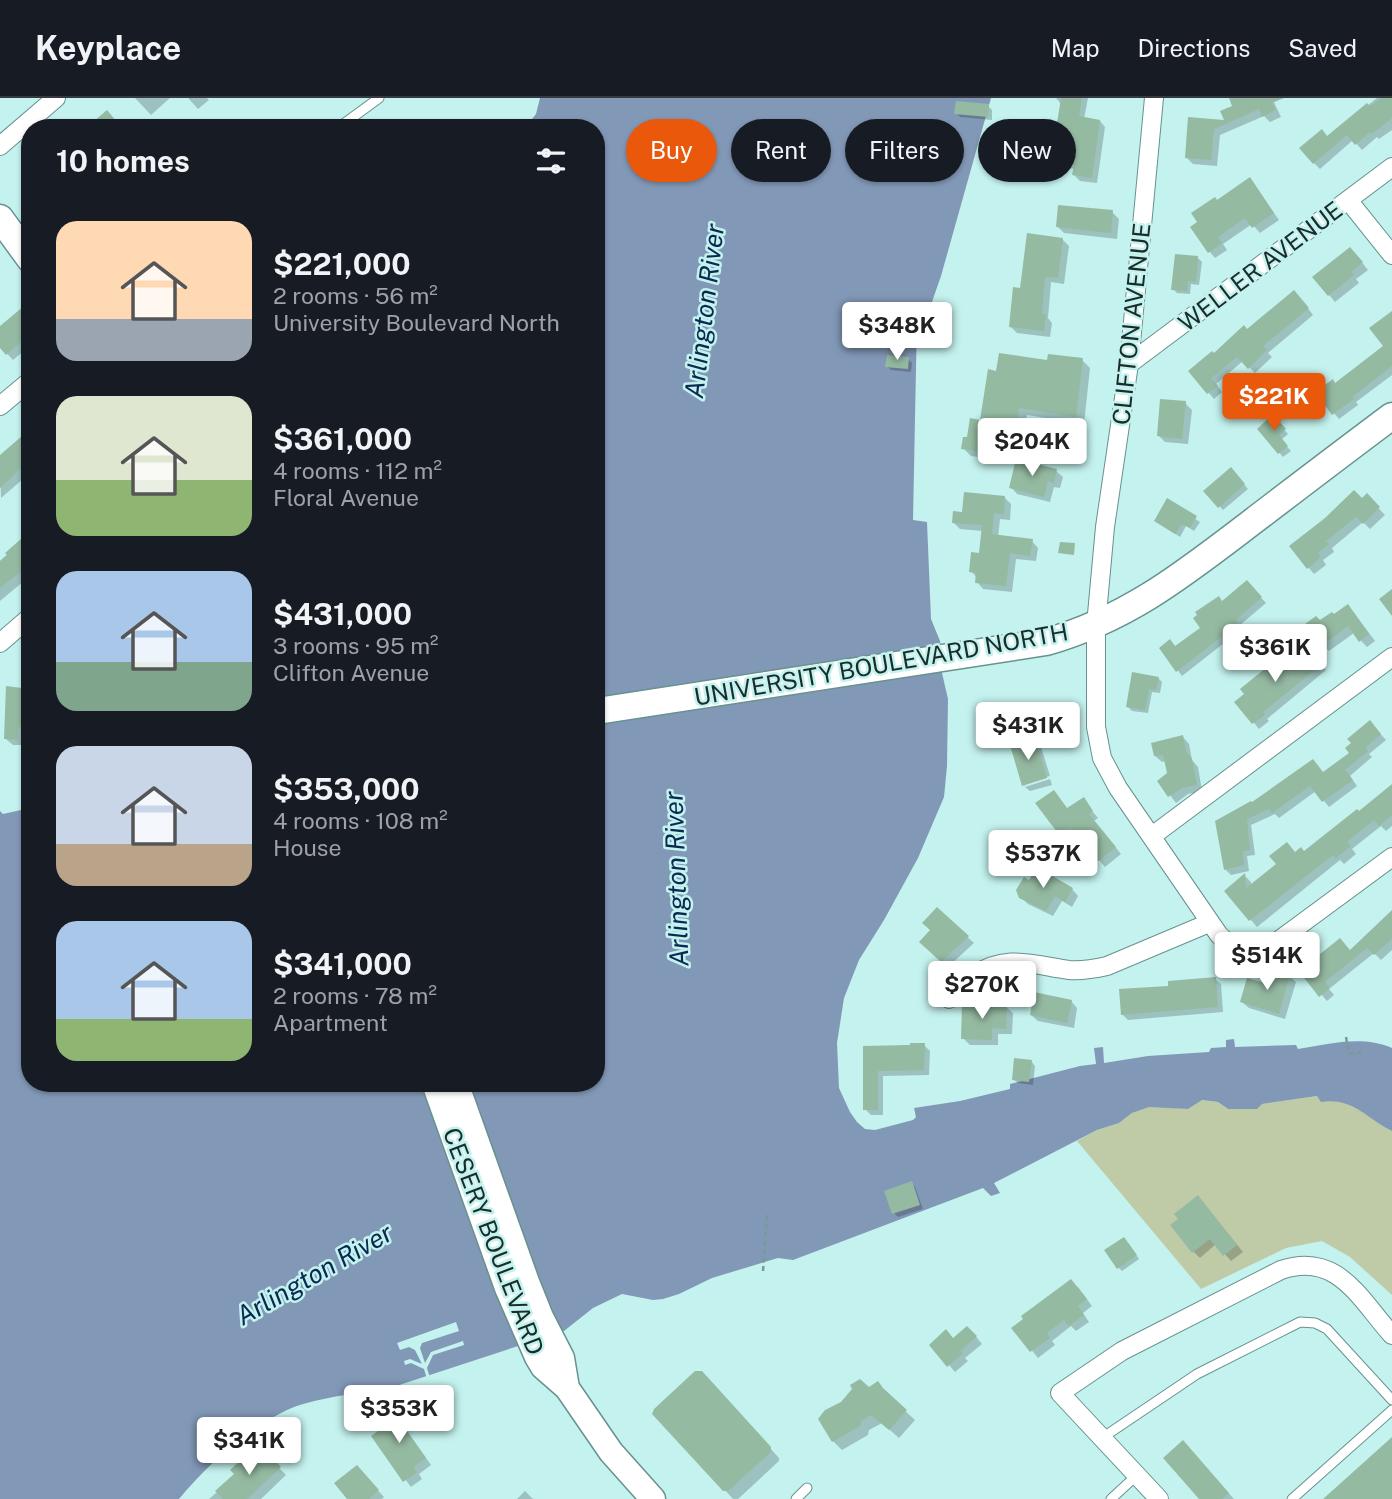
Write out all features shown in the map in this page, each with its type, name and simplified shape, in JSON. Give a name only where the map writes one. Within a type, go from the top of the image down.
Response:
[{"type":"main road","points":[[0,218],[21,247]]},
{"type":"main road","name":"UNIVERSITY BOULEVARD NORTH","points":[[605,710],[1046,642],[1096,625],[1136,606],[1184,573],[1392,416]]},
{"type":"main road","name":"CESERY BOULEVARD","points":[[437,1092],[507,1288],[547,1352],[562,1358],[568,1388],[611,1452],[653,1499]]},
{"type":"main road","name":"CESERY BOULEVARD","points":[[459,1092],[527,1282],[547,1352]]},
{"type":"street","points":[[32,119],[56,98]]},
{"type":"street","name":"CLIFTON AVENUE","points":[[1157,101],[1129,364],[1105,527],[1096,625],[1096,727],[1102,758],[1118,788],[1209,923],[1231,947],[1260,951],[1274,944],[1392,857]]},
{"type":"street","points":[[0,146],[21,128]]},
{"type":"street","name":"WELLER AVENUE","points":[[1129,364],[1392,167]]},
{"type":"street","points":[[1349,200],[1392,255]]},
{"type":"street","points":[[0,406],[21,388]]},
{"type":"street","points":[[0,643],[21,625]]},
{"type":"street","points":[[1152,835],[1392,657]]},
{"type":"street","points":[[950,999],[973,976],[999,963],[1029,962],[1070,970],[1089,970],[1107,966],[1209,923]]},
{"type":"street","points":[[1159,1499],[1060,1393],[1122,1352],[1281,1270],[1296,1265],[1311,1264],[1336,1273],[1392,1335]]},
{"type":"lane","points":[[349,119],[379,98]]},
{"type":"lane","points":[[1102,1438],[1197,1374],[1300,1322],[1315,1323],[1326,1329],[1392,1399]]},
{"type":"lane","points":[[1292,1499],[1392,1410]]},
{"type":"lane","points":[[1111,1499],[1137,1475]]},
{"type":"lane","points":[[796,1499],[807,1488]]},
{"type":"path","points":[[1346,1037],[1349,1054],[1361,1052]]},
{"type":"path","points":[[763,1271],[767,1215]]},
{"type":"green space","points":[[1317,1096],[1321,1101],[1350,1105],[1392,1131],[1392,1295],[1350,1257],[1322,1241],[1286,1248],[1201,1289],[1077,1141],[1097,1130],[1119,1123],[1132,1113],[1149,1106],[1188,1109],[1201,1100],[1218,1102],[1228,1109]]},
{"type":"water","name":"Arlington River","points":[[540,98],[991,98],[985,119],[978,119],[978,144],[941,276],[926,319],[917,318],[913,520],[927,522],[931,619],[940,641],[942,673],[948,699],[947,766],[944,797],[918,858],[859,960],[844,998],[837,1043],[839,1088],[857,1122],[865,1129],[875,1130],[913,1120],[916,1117],[914,1108],[1010,1089],[1010,1084],[1096,1064],[1094,1048],[1103,1047],[1104,1063],[1148,1056],[1209,1052],[1211,1048],[1226,1047],[1226,1040],[1234,1039],[1235,1047],[1296,1045],[1298,1049],[1357,1041],[1392,1048],[1392,1131],[1350,1106],[1332,1101],[1321,1102],[1317,1096],[1262,1104],[1257,1109],[1228,1109],[1218,1102],[1202,1100],[1188,1109],[1149,1107],[1132,1113],[1119,1123],[1097,1130],[994,1183],[1000,1193],[991,1196],[983,1188],[793,1260],[778,1258],[712,1278],[663,1299],[653,1300],[622,1294],[593,1308],[564,1331],[387,1389],[336,1396],[296,1406],[242,1438],[214,1461],[179,1499],[0,1499],[0,811],[3,814],[21,810],[21,1092],[605,1092],[605,119],[532,119]]},
{"type":"pier","points":[[456,1322],[459,1331],[422,1343],[420,1348],[425,1363],[431,1352],[463,1341],[464,1345],[433,1355],[427,1368],[430,1378],[427,1379],[424,1369],[411,1363],[405,1365],[404,1361],[410,1359],[422,1364],[415,1350],[409,1347],[400,1350],[397,1343]]},
{"type":"building","points":[[1061,98],[1082,98],[1079,116],[1100,120],[1092,178],[1076,176],[1076,119],[1058,119]]},
{"type":"building","points":[[1229,98],[1284,98],[1272,103],[1276,110],[1262,117],[1259,109],[1214,129],[1211,160],[1185,158],[1188,117],[1224,120],[1220,111],[1232,106]]},
{"type":"building","points":[[1382,98],[1392,98],[1392,118],[1355,145],[1347,135],[1313,164],[1299,148],[1322,129],[1327,136],[1367,103],[1370,106]]},
{"type":"building","points":[[956,101],[989,104],[988,117],[954,114]]},
{"type":"building","points":[[107,110],[114,119],[96,119]]},
{"type":"building","points":[[1250,177],[1274,213],[1252,228],[1245,218],[1218,237],[1222,243],[1208,253],[1190,227],[1197,222],[1191,213],[1215,197],[1217,200]]},
{"type":"building","points":[[1058,205],[1113,210],[1111,233],[1056,227]]},
{"type":"building","points":[[1027,233],[1063,238],[1058,278],[1045,277],[1042,314],[1046,314],[1044,331],[1009,327],[1013,287],[1020,288]]},
{"type":"building","points":[[1350,247],[1363,262],[1351,272],[1354,275],[1328,296],[1312,277]]},
{"type":"building","points":[[1175,254],[1198,256],[1196,282],[1188,281],[1187,291],[1171,290]]},
{"type":"building","points":[[1294,290],[1309,308],[1263,346],[1267,350],[1248,369],[1237,357],[1211,378],[1218,386],[1207,394],[1188,371],[1212,351],[1214,353],[1244,325],[1247,329]]},
{"type":"building","points":[[21,308],[21,342],[6,355],[0,348],[0,326]]},
{"type":"building","points":[[1392,311],[1392,366],[1332,415],[1315,392],[1333,379],[1335,383],[1383,346],[1369,328]]},
{"type":"building","points":[[999,353],[1047,360],[1048,354],[1083,358],[1076,417],[1019,408],[1012,456],[961,449],[963,437],[967,437],[970,418],[980,420],[988,369],[996,371]]},
{"type":"building","points":[[887,355],[909,357],[908,369],[885,367]]},
{"type":"building","points":[[1160,399],[1186,401],[1182,439],[1157,436]]},
{"type":"building","points":[[1273,414],[1286,429],[1279,435],[1288,446],[1278,454],[1257,429]]},
{"type":"building","points":[[21,437],[21,468],[0,488],[0,455]]},
{"type":"building","points":[[1016,459],[1057,469],[1054,483],[1048,481],[1044,497],[1009,488]]},
{"type":"building","points":[[1231,467],[1245,484],[1218,508],[1203,491]]},
{"type":"building","points":[[1354,490],[1362,498],[1367,493],[1380,507],[1363,524],[1356,517],[1326,541],[1329,544],[1318,553],[1321,557],[1307,569],[1289,546],[1325,518]]},
{"type":"building","points":[[964,492],[1005,496],[1004,514],[994,513],[992,534],[1033,539],[1030,556],[1010,553],[1006,586],[975,583],[976,573],[969,572],[971,552],[979,553],[982,525],[952,523],[953,511],[962,512]]},
{"type":"building","points":[[1167,498],[1197,516],[1190,528],[1182,524],[1175,534],[1154,521]]},
{"type":"building","points":[[21,539],[21,571],[0,588],[0,561],[7,555],[5,553]]},
{"type":"building","points":[[1060,542],[1075,543],[1074,555],[1058,553]]},
{"type":"building","points":[[1247,580],[1262,597],[1236,620],[1238,624],[1176,672],[1159,648],[1170,639],[1175,646],[1200,628],[1193,618],[1197,615],[1195,612],[1219,596],[1222,601]]},
{"type":"building","points":[[1392,589],[1392,616],[1379,599]]},
{"type":"building","points":[[1348,604],[1369,634],[1359,642],[1348,626],[1321,646],[1305,624],[1316,616],[1320,620],[1332,612],[1334,614]]},
{"type":"building","points":[[1309,649],[1322,664],[1252,724],[1234,702],[1244,694],[1240,689],[1267,667],[1271,672],[1297,650],[1301,656]]},
{"type":"building","points":[[1132,672],[1159,677],[1156,690],[1149,689],[1145,710],[1126,707]]},
{"type":"building","points":[[6,686],[21,688],[21,727],[18,727],[18,740],[4,739]]},
{"type":"building","points":[[1370,720],[1381,734],[1365,748],[1368,751],[1345,770],[1353,780],[1322,802],[1310,786],[1272,813],[1269,809],[1247,819],[1250,850],[1243,851],[1244,865],[1224,870],[1215,821],[1252,802],[1313,759],[1323,772],[1349,753],[1345,748],[1351,743],[1347,739]]},
{"type":"building","points":[[1183,735],[1186,752],[1192,759],[1197,785],[1182,788],[1168,797],[1157,781],[1167,773],[1163,755],[1154,756],[1151,743]]},
{"type":"building","points":[[1035,738],[1047,778],[1022,786],[1010,745]]},
{"type":"building","points":[[1392,784],[1392,815],[1379,826],[1374,820],[1347,842],[1351,846],[1336,858],[1333,855],[1249,921],[1224,891],[1245,873],[1246,888],[1276,864],[1269,856],[1287,842],[1295,852],[1301,847],[1304,851]]},
{"type":"building","points":[[1054,790],[1067,808],[1084,797],[1093,811],[1089,814],[1116,847],[1097,862],[1070,828],[1060,836],[1035,803]]},
{"type":"building","points":[[1037,867],[1073,888],[1065,902],[1055,896],[1046,911],[1019,898],[1016,890],[1024,877],[1029,880]]},
{"type":"building","points":[[937,907],[969,936],[941,962],[919,942],[930,930],[922,923]]},
{"type":"building","points":[[1392,910],[1392,939],[1374,955],[1367,948],[1325,982],[1330,988],[1319,997],[1299,971],[1340,938],[1350,950]]},
{"type":"building","points":[[1273,969],[1290,974],[1279,1014],[1240,1002],[1247,978],[1269,984]]},
{"type":"building","points":[[1216,977],[1218,1007],[1121,1015],[1119,989],[1168,986],[1168,981]]},
{"type":"building","points":[[1034,992],[1072,1000],[1067,1023],[1030,1015]]},
{"type":"building","points":[[962,1004],[1007,1005],[1006,1029],[992,1028],[992,1040],[961,1039]]},
{"type":"building","points":[[925,1043],[924,1070],[878,1071],[878,1110],[863,1110],[863,1046]]},
{"type":"building","points":[[1014,1058],[1032,1060],[1029,1082],[1012,1080]]},
{"type":"building","points":[[912,1181],[920,1205],[892,1214],[884,1191]]},
{"type":"building","points":[[1198,1195],[1237,1245],[1223,1256],[1210,1239],[1192,1253],[1170,1225],[1178,1219],[1174,1214]]},
{"type":"building","points":[[1124,1237],[1137,1255],[1117,1269],[1104,1250]]},
{"type":"building","points":[[1071,1279],[1087,1299],[1078,1306],[1084,1315],[1069,1326],[1064,1320],[1047,1333],[1050,1338],[1030,1352],[1011,1328],[1023,1319],[1021,1316]]},
{"type":"building","points":[[967,1326],[977,1336],[947,1367],[929,1345],[946,1329],[953,1338]]},
{"type":"building","points":[[695,1371],[702,1371],[771,1447],[771,1452],[728,1491],[723,1491],[652,1414],[654,1409]]},
{"type":"building","points":[[860,1379],[869,1387],[878,1381],[907,1410],[889,1430],[871,1415],[861,1421],[860,1426],[832,1442],[818,1419],[825,1410],[841,1402],[852,1389],[850,1385]]},
{"type":"building","points":[[400,1407],[409,1419],[402,1424],[426,1458],[413,1467],[417,1472],[403,1482],[371,1436],[388,1424],[384,1418]]},
{"type":"building","points":[[1392,1437],[1392,1499],[1323,1499]]},
{"type":"building","points":[[1183,1440],[1229,1493],[1222,1499],[1199,1499],[1163,1458]]},
{"type":"building","points":[[264,1449],[281,1467],[247,1499],[223,1499],[215,1491],[234,1474],[230,1470],[247,1454],[253,1460]]},
{"type":"building","points":[[357,1465],[379,1490],[369,1499],[347,1499],[334,1483]]}]
